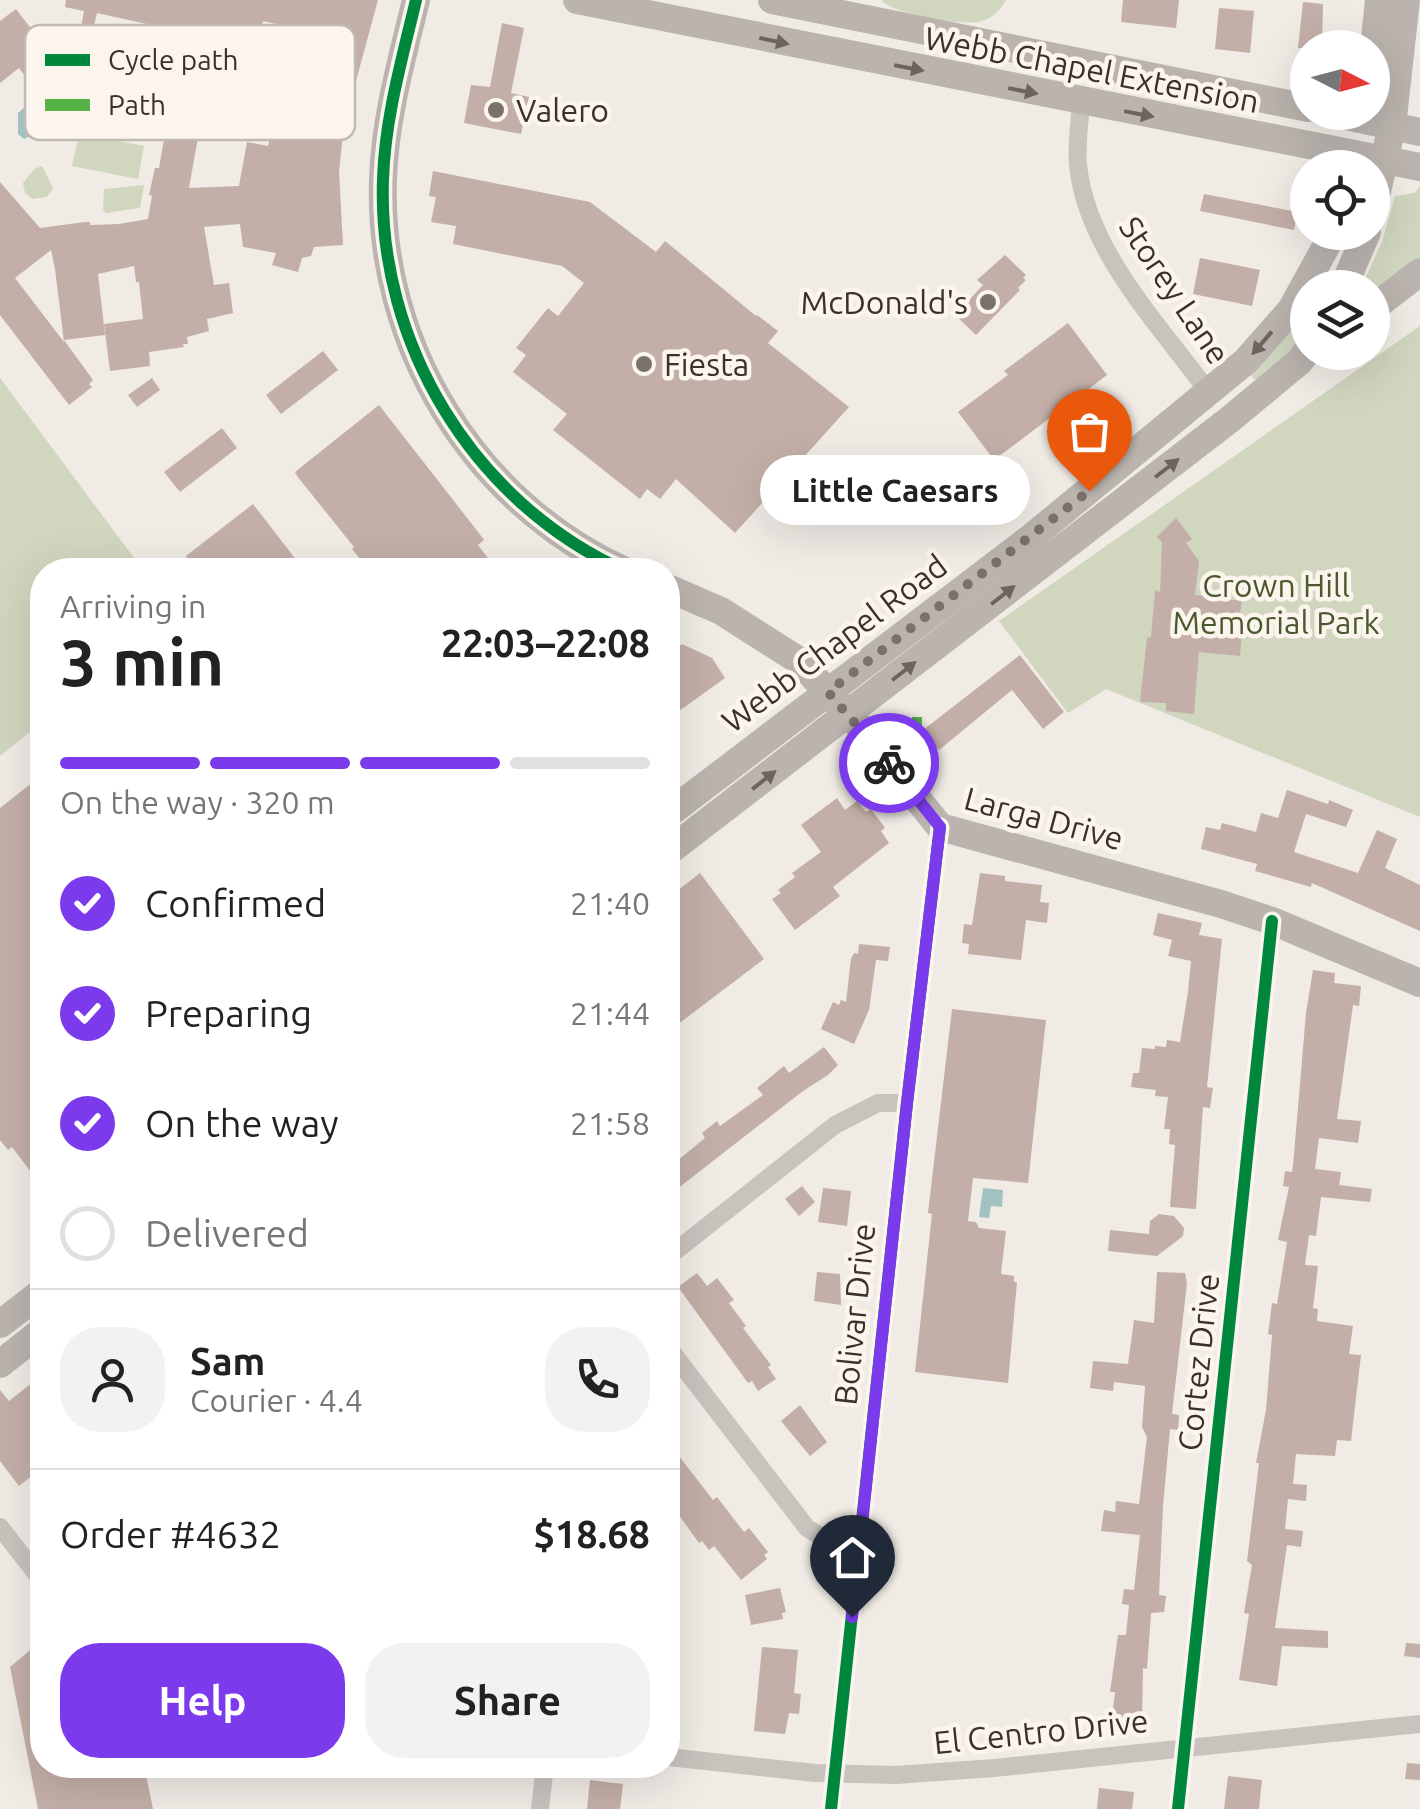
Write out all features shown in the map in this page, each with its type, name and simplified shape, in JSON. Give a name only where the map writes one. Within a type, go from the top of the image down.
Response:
[{"type":"main road","points":[[416,0],[391,105],[383,182],[393,283],[415,354],[467,448],[510,494],[564,539],[600,558]]},
{"type":"main road","name":"Webb Chapel Extension","points":[[577,0],[1309,150]]},
{"type":"main road","name":"Webb Chapel Extension","points":[[772,0],[861,9],[1081,64],[1290,103]]},
{"type":"main road","points":[[1380,0],[1380,30]]},
{"type":"main road","points":[[1390,36],[1406,0]]},
{"type":"main road","points":[[853,57],[861,9]]},
{"type":"main road","points":[[1081,64],[1081,102]]},
{"type":"main road","points":[[1390,70],[1420,103]]},
{"type":"main road","points":[[1390,164],[1420,167]]},
{"type":"main road","name":"Webb Chapel Road","points":[[680,843],[848,714],[1038,550],[1246,361],[1291,310],[1324,250]]},
{"type":"main road","points":[[1390,295],[1420,272]]},
{"type":"main road","name":"Webb Chapel Road","points":[[680,805],[828,692],[1229,420],[1290,369]]},
{"type":"main road","points":[[1209,393],[1229,420]]},
{"type":"main road","name":"Larga Drive","points":[[680,593],[721,611],[798,660],[848,714],[940,827],[1130,877],[1272,921],[1420,982]]},
{"type":"main road","points":[[0,1324],[30,1301]]},
{"type":"main road","points":[[0,1364],[30,1340]]},
{"type":"street","name":"Storey Lane","points":[[1081,102],[1078,165],[1091,217],[1108,252],[1209,393]]},
{"type":"street","name":"Bolivar Drive","points":[[831,1809],[940,827]]},
{"type":"street","name":"Cortez Drive","points":[[1178,1809],[1272,921]]},
{"type":"street","points":[[680,1247],[835,1125],[878,1103],[907,1103]]},
{"type":"street","points":[[680,1363],[807,1528],[830,1542],[859,1548]]},
{"type":"street","points":[[0,1527],[30,1566]]},
{"type":"street","name":"El Centro Drive","points":[[680,1757],[835,1774],[956,1771],[1420,1724]]},
{"type":"street","points":[[540,1809],[543,1778]]},
{"type":"green space","points":[[881,0],[1006,0],[993,16],[973,22],[913,14]]},
{"type":"green space","points":[[78,140],[112,140],[144,146],[138,179],[72,166]]},
{"type":"green space","points":[[42,166],[53,188],[47,197],[33,199],[25,193],[23,183],[34,169]]},
{"type":"green space","points":[[144,185],[140,208],[106,213],[103,210],[104,189]]},
{"type":"green space","points":[[1420,185],[1420,263],[1390,286],[1390,270],[1369,270],[1378,250],[1390,250],[1390,214],[1395,196],[1415,193]]},
{"type":"green space","points":[[1290,326],[1290,351],[1258,384],[1250,374]]},
{"type":"green space","name":"Crown Hill Memorial Park","points":[[1420,326],[1420,817],[1106,689],[1068,713],[999,621],[1357,370],[1390,370],[1390,347]]},
{"type":"green space","points":[[0,378],[134,558],[30,558],[30,732],[0,756]]},
{"type":"water","points":[[25,107],[24,139],[18,134],[18,113]]},
{"type":"water","points":[[983,1188],[1003,1190],[1002,1207],[991,1206],[989,1218],[979,1217]]},
{"type":"building","points":[[66,0],[378,0],[355,85],[355,25],[281,25],[263,21],[262,25],[151,25],[97,13],[94,25],[82,25],[84,11],[65,7]]},
{"type":"building","points":[[1123,0],[1179,0],[1176,28],[1121,22]]},
{"type":"building","points":[[1303,2],[1323,4],[1322,30],[1300,30]]},
{"type":"building","points":[[1219,8],[1254,11],[1250,53],[1215,49]]},
{"type":"building","points":[[16,9],[28,25],[25,25],[25,76],[19,68],[0,83],[0,21]]},
{"type":"building","points":[[502,23],[524,28],[511,93],[529,97],[521,134],[464,123],[471,85],[490,87]]},
{"type":"building","points":[[164,140],[198,140],[189,188],[239,186],[247,142],[268,146],[269,140],[342,140],[339,171],[343,245],[314,247],[311,256],[302,258],[298,272],[272,265],[276,253],[243,247],[240,224],[204,227],[214,285],[229,283],[233,313],[207,319],[209,331],[187,337],[184,347],[149,352],[150,366],[110,371],[104,324],[143,319],[139,282],[134,266],[98,274],[105,335],[64,340],[93,380],[89,384],[92,387],[69,405],[0,315],[0,182],[40,228],[85,222],[119,224],[148,219],[152,196],[149,195]],"holes":[[[51,250],[55,269],[64,342],[15,278]]]},
{"type":"building","name":"Fiesta","points":[[433,171],[590,202],[656,252],[665,241],[778,331],[768,343],[849,407],[735,533],[676,479],[660,499],[647,489],[640,499],[553,430],[567,414],[513,372],[526,355],[516,348],[548,308],[558,316],[584,283],[562,266],[453,244],[456,226],[431,222],[436,197],[429,196]]},
{"type":"building","points":[[1204,194],[1290,210],[1290,229],[1200,211]]},
{"type":"building","name":"McDonald's","points":[[1005,255],[1026,275],[1026,280],[976,335],[955,315],[983,285],[977,280]]},
{"type":"building","points":[[1200,258],[1260,270],[1252,306],[1193,294]]},
{"type":"building","points":[[1068,323],[1107,375],[994,460],[958,412]]},
{"type":"building","points":[[323,351],[338,370],[281,414],[266,395]]},
{"type":"building","points":[[152,378],[160,390],[137,407],[128,395]]},
{"type":"building","points":[[379,405],[482,537],[484,540],[478,545],[488,558],[359,558],[295,472]]},
{"type":"building","points":[[222,428],[237,448],[180,492],[164,472]]},
{"type":"building","points":[[253,504],[295,558],[187,558]]},
{"type":"building","points":[[1176,518],[1192,539],[1186,543],[1199,561],[1195,595],[1242,601],[1237,632],[1242,633],[1240,656],[1199,652],[1194,714],[1166,711],[1166,703],[1140,702],[1155,590],[1160,592],[1162,542],[1157,537]]},
{"type":"building","points":[[680,646],[712,658],[725,678],[680,710]]},
{"type":"building","points":[[1020,655],[1064,712],[1043,729],[1012,690],[939,750],[923,730]]},
{"type":"building","points":[[30,784],[30,1171],[12,1147],[8,1150],[0,1140],[0,808]]},
{"type":"building","points":[[1287,790],[1353,810],[1346,827],[1306,814],[1294,852],[1358,873],[1377,830],[1397,839],[1385,868],[1420,885],[1420,931],[1312,883],[1311,887],[1255,871],[1257,864],[1201,849],[1206,827],[1220,830],[1222,823],[1256,832],[1261,813],[1278,818]]},
{"type":"building","points":[[837,798],[845,810],[857,801],[866,812],[871,809],[885,828],[881,831],[889,843],[833,887],[840,896],[795,930],[772,899],[795,877],[792,873],[821,852],[801,825]]},
{"type":"building","points":[[700,873],[764,959],[680,1023],[680,889]]},
{"type":"building","points":[[980,873],[1005,876],[1005,881],[1042,885],[1040,902],[1049,903],[1047,923],[1026,920],[1021,960],[968,954],[969,944],[962,943],[964,924],[972,925]]},
{"type":"building","points":[[1158,913],[1202,923],[1199,935],[1222,939],[1207,1087],[1213,1088],[1210,1108],[1203,1107],[1196,1209],[1170,1207],[1175,1145],[1169,1144],[1170,1129],[1164,1129],[1168,1097],[1155,1096],[1156,1090],[1131,1087],[1133,1073],[1139,1073],[1142,1048],[1166,1047],[1167,1040],[1180,1042],[1188,992],[1191,961],[1168,956],[1172,940],[1153,935]]},
{"type":"building","points":[[859,944],[890,947],[888,961],[876,960],[869,1010],[854,1044],[821,1029],[833,1002],[846,1002],[851,959],[854,953],[858,954]]},
{"type":"building","points":[[1313,970],[1335,973],[1334,983],[1361,986],[1359,1006],[1353,1005],[1337,1119],[1361,1121],[1358,1143],[1319,1138],[1315,1169],[1341,1172],[1339,1185],[1372,1189],[1370,1202],[1321,1197],[1316,1236],[1309,1235],[1305,1265],[1318,1266],[1313,1308],[1318,1309],[1317,1321],[1353,1326],[1349,1354],[1361,1355],[1351,1441],[1337,1440],[1335,1456],[1296,1454],[1293,1484],[1307,1485],[1306,1501],[1288,1499],[1285,1529],[1303,1531],[1301,1547],[1287,1545],[1275,1628],[1328,1631],[1328,1648],[1282,1646],[1277,1686],[1239,1680],[1249,1614],[1244,1613],[1252,1565],[1247,1561],[1256,1463],[1266,1410],[1272,1335],[1268,1334],[1287,1242],[1278,1240],[1289,1187],[1283,1186],[1285,1171],[1292,1172],[1293,1166]]},
{"type":"building","points":[[952,1009],[1046,1020],[1028,1183],[973,1178],[968,1221],[976,1222],[979,1228],[1006,1231],[1001,1274],[1014,1276],[1017,1282],[1008,1383],[915,1372],[932,1214],[928,1213]]},
{"type":"building","points":[[824,1047],[838,1065],[680,1187],[680,1159],[705,1138],[702,1133],[717,1121],[720,1126],[763,1095],[757,1088],[784,1066],[789,1073]]},
{"type":"building","points":[[802,1186],[815,1202],[799,1216],[785,1199]]},
{"type":"building","points":[[823,1188],[851,1191],[847,1226],[818,1222]]},
{"type":"building","points":[[1159,1214],[1174,1216],[1184,1228],[1183,1236],[1157,1256],[1108,1251],[1110,1230],[1149,1234],[1150,1221]]},
{"type":"building","points":[[817,1272],[840,1274],[841,1305],[814,1301]]},
{"type":"building","points":[[1157,1272],[1185,1273],[1187,1283],[1172,1414],[1179,1415],[1178,1430],[1170,1429],[1163,1506],[1159,1595],[1166,1596],[1164,1612],[1151,1613],[1147,1669],[1143,1668],[1142,1719],[1112,1717],[1115,1692],[1110,1692],[1118,1635],[1126,1635],[1129,1605],[1122,1604],[1124,1589],[1134,1590],[1140,1535],[1101,1531],[1104,1510],[1115,1512],[1116,1501],[1139,1504],[1147,1437],[1142,1427],[1145,1386],[1114,1382],[1113,1391],[1090,1388],[1093,1361],[1128,1364],[1134,1320],[1154,1323]]},
{"type":"building","points":[[697,1273],[707,1286],[717,1278],[734,1300],[729,1303],[771,1365],[768,1367],[776,1379],[758,1391],[752,1381],[748,1383],[680,1286]]},
{"type":"building","points":[[30,1384],[30,1477],[19,1486],[0,1461],[0,1390],[9,1401]]},
{"type":"building","points":[[800,1405],[827,1442],[810,1456],[781,1421]]},
{"type":"building","points":[[680,1457],[744,1532],[749,1528],[768,1552],[764,1555],[767,1559],[741,1580],[714,1546],[709,1550],[702,1541],[699,1543],[680,1517]]},
{"type":"building","points":[[780,1588],[786,1612],[782,1613],[783,1619],[751,1625],[745,1595]]},
{"type":"building","points":[[1406,1643],[1420,1644],[1420,1658],[1404,1656]]},
{"type":"building","points":[[762,1647],[798,1650],[794,1693],[801,1694],[799,1714],[789,1713],[785,1734],[754,1731]]},
{"type":"building","points":[[30,1650],[30,1768],[10,1667]]},
{"type":"building","points":[[1407,1763],[1420,1764],[1420,1780],[1405,1779]]},
{"type":"building","points":[[1228,1776],[1262,1780],[1259,1809],[1224,1809]]},
{"type":"building","points":[[32,1778],[147,1778],[153,1809],[38,1809]]},
{"type":"building","points":[[590,1780],[623,1784],[620,1809],[587,1809]]},
{"type":"building","points":[[1099,1788],[1134,1792],[1132,1809],[1097,1809]]},
{"type":"marked path","points":[[917,717],[916,758],[923,771]]},
{"type":"cycle path","points":[[416,0],[384,156],[385,240],[397,300],[417,357],[445,411],[480,460],[522,503],[570,540],[602,558]]},
{"type":"cycle path","points":[[831,1809],[940,827]]},
{"type":"cycle path","points":[[1178,1809],[1272,921]]},
{"type":"way so far","points":[[889,763],[828,692],[1089,491]]},
{"type":"place","name":"Valero","points":[[496,110]]},
{"type":"place","name":"McDonald's","points":[[988,302]]},
{"type":"place","name":"Fiesta","points":[[644,364]]},
{"type":"place","name":"Little Caesars","points":[[1089,491]]},
{"type":"route","points":[[852,1617],[940,827],[889,763]]}]
